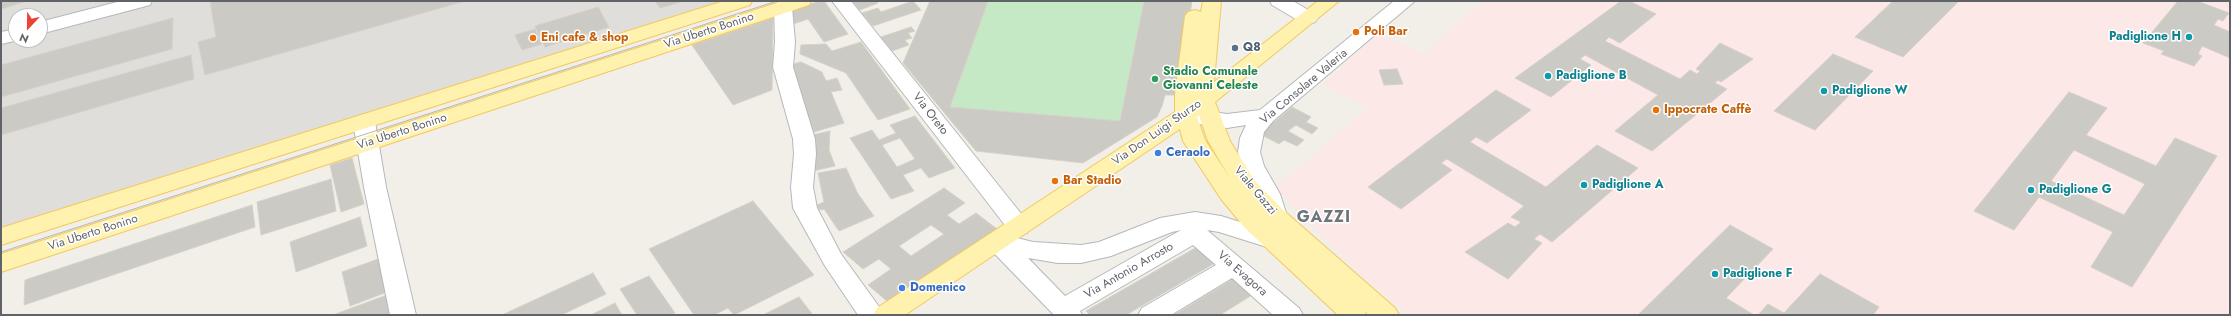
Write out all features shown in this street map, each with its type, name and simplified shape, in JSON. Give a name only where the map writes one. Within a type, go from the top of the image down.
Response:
[{"type":"main road","name":"Via Uberto Bonino","points":[[1,263],[366,132],[743,1]]},
{"type":"main road","name":"Viale Gazzi","points":[[1197,1],[1185,94],[1186,115],[1194,141],[1229,193],[1270,240],[1354,315]]},
{"type":"main road","name":"Viale Gazzi","points":[[1212,1],[1206,52],[1208,110],[1218,141],[1246,185],[1275,216],[1338,274],[1386,315]]},
{"type":"main road","name":"Via Don Luigi Sturzo","points":[[997,242],[1186,115],[1208,110],[1308,18],[1330,1]]},
{"type":"main road","name":"Via Uberto Bonino","points":[[1,237],[366,132],[793,4]]},
{"type":"main road","points":[[886,315],[997,242]]},
{"type":"street","points":[[48,26],[143,1]]},
{"type":"street","name":"Via Oreto","points":[[841,1],[1019,227]]},
{"type":"street","points":[[1279,1],[1308,18]]},
{"type":"street","name":"Via Consolare Valeria","points":[[1275,216],[1269,194],[1253,166],[1249,152],[1254,130],[1266,116],[1406,1]]},
{"type":"street","points":[[793,4],[785,42],[783,66],[804,139],[805,154],[802,187],[805,208],[810,220],[833,260],[872,315]]},
{"type":"street","points":[[1208,110],[1241,120],[1266,116]]},
{"type":"street","points":[[366,132],[403,315]]},
{"type":"street","points":[[997,242],[1033,251],[1058,254],[1081,254],[1103,250],[1168,224],[1195,220],[1221,224],[1270,240]]},
{"type":"street","name":"Via Evagora","points":[[1195,233],[1290,315]]},
{"type":"street","name":"Via Antonio Arrosto","points":[[1066,312],[1195,233]]},
{"type":"street","points":[[997,242],[1066,312]]},
{"type":"street","points":[[1151,315],[1233,266]]},
{"type":"shaded area","points":[[1,1],[750,1],[1,240]]},
{"type":"shaded area","points":[[1483,1],[2230,1],[2230,315],[1409,315],[1355,270],[1275,188],[1368,108],[1323,84],[1379,33],[1424,54]]},
{"type":"green space","points":[[988,1],[1144,1],[1120,121],[950,107]]},
{"type":"building","points":[[1,1],[27,1],[1,9]]},
{"type":"building","points":[[210,1],[465,1],[205,75],[198,42],[216,37]]},
{"type":"building","points":[[655,1],[684,1],[660,8]]},
{"type":"building","points":[[824,1],[848,34],[824,42],[808,19],[793,24],[790,11]]},
{"type":"building","points":[[852,1],[876,1],[878,3],[860,10]]},
{"type":"building","points":[[913,1],[921,10],[873,26],[862,13],[878,8],[881,12]]},
{"type":"building","name":"Stadio Comunale Giovanni Celeste","points":[[930,1],[988,1],[950,107],[1120,121],[1144,1],[1192,1],[1178,95],[1165,95],[1157,117],[1083,163],[976,151],[903,63]]},
{"type":"building","name":"Padiglione B","points":[[1621,1],[1629,1],[1656,14],[1620,43],[1609,37],[1605,41],[1680,79],[1690,70],[1697,74],[1700,71],[1696,69],[1720,43],[1753,59],[1721,82],[1718,80],[1715,83],[1727,89],[1652,151],[1615,131],[1658,95],[1585,55],[1580,59],[1591,65],[1551,97],[1515,78]]},
{"type":"building","points":[[1893,1],[1959,1],[1903,57],[1855,37]]},
{"type":"building","name":"Padiglione H","points":[[2178,1],[2197,1],[2229,13],[2223,21],[2218,19],[2214,25],[2230,32],[2230,58],[2202,46],[2198,54],[2202,56],[2194,66],[2161,54],[2164,51],[2143,43]]},
{"type":"building","points":[[598,7],[609,27],[545,47],[535,26]]},
{"type":"building","points":[[173,18],[172,49],[1,97],[1,65]]},
{"type":"building","points":[[773,18],[772,90],[733,105],[692,45]]},
{"type":"building","points":[[911,27],[915,31],[908,33],[912,38],[905,40],[909,45],[892,51],[881,37]]},
{"type":"building","points":[[535,29],[542,44],[522,50],[515,35]]},
{"type":"building","points":[[861,42],[910,109],[878,120],[846,73],[800,54],[801,45],[826,44],[832,51]]},
{"type":"building","name":"Padiglione W","points":[[1833,54],[1873,71],[1815,130],[1774,111]]},
{"type":"building","points":[[191,55],[194,79],[1,135],[1,108]]},
{"type":"building","points":[[801,62],[822,72],[826,81],[837,78],[842,90],[831,92],[844,123],[814,132],[786,66]]},
{"type":"building","points":[[1397,69],[1403,84],[1384,85],[1379,70]]},
{"type":"building","name":"Padiglione A","points":[[1496,90],[1531,110],[1487,143],[1476,137],[1470,142],[1546,187],[1597,145],[1638,168],[1552,242],[1540,234],[1534,239],[1542,243],[1508,279],[1465,252],[1508,223],[1515,227],[1521,222],[1511,217],[1524,206],[1447,159],[1441,163],[1452,170],[1401,209],[1368,187]]},
{"type":"building","name":"Padiglione G","points":[[2069,92],[2107,108],[2086,135],[2156,166],[2175,138],[2217,156],[2132,287],[2091,267],[2113,232],[2039,197],[2014,230],[1974,211]],"holes":[[[2074,150],[2145,184],[2124,215],[2051,181]]]},
{"type":"building","points":[[1292,107],[1311,117],[1306,122],[1318,128],[1312,134],[1296,125],[1288,131],[1304,140],[1297,146],[1284,140],[1279,144],[1260,134]]},
{"type":"building","points":[[915,116],[955,168],[929,178],[921,168],[903,175],[914,191],[891,199],[850,138],[872,130],[879,140],[896,133],[890,125]],"holes":[[[900,138],[915,159],[897,167],[882,145]]]},
{"type":"building","points":[[830,131],[829,150],[835,166],[813,171],[804,137]]},
{"type":"building","points":[[352,158],[364,204],[341,212],[330,165]]},
{"type":"building","points":[[846,168],[858,194],[874,216],[839,231],[824,209],[820,210],[817,205],[824,202],[818,173]]},
{"type":"building","points":[[331,179],[336,211],[261,235],[257,202]]},
{"type":"building","points":[[944,188],[965,203],[947,215],[959,224],[976,213],[997,229],[888,302],[868,285],[891,269],[879,259],[863,269],[843,252]],"holes":[[[931,225],[944,234],[911,256],[899,246]]]},
{"type":"building","points":[[753,201],[814,275],[734,315],[728,308],[714,315],[694,315],[649,249]]},
{"type":"building","points":[[252,205],[255,227],[24,305],[25,280]]},
{"type":"building","points":[[360,217],[367,246],[296,272],[290,242]]},
{"type":"building","name":"Padiglione F","points":[[1730,225],[1773,249],[1726,298],[1754,315],[1638,315]]},
{"type":"building","points":[[1197,247],[1215,263],[1126,315],[1090,315],[1086,311]]},
{"type":"building","points":[[378,259],[387,292],[350,306],[342,272]]},
{"type":"building","points":[[593,273],[606,294],[561,315],[504,314]]},
{"type":"building","name":"Padiglione F","points":[[1820,274],[1879,307],[1873,315],[1758,315],[1768,304],[1784,313]]},
{"type":"building","points":[[649,276],[675,313],[670,315],[637,315],[620,289]]},
{"type":"building","points":[[1233,279],[1252,295],[1220,315],[1174,315]]},
{"type":"building","points":[[387,295],[392,315],[333,315]]},
{"type":"building","points":[[799,297],[813,315],[763,315]]},
{"type":"building","points":[[615,303],[622,315],[591,315]]},
{"type":"tram line","points":[[1,252],[777,1]]},
{"type":"place","name":"Poli Bar","points":[[1356,32]]},
{"type":"place","name":"Padiglione H","points":[[2189,37]]},
{"type":"place","name":"Eni cafe & shop","points":[[533,38]]},
{"type":"place","name":"Q8","points":[[1235,48]]},
{"type":"place","name":"Padiglione B","points":[[1548,76]]},
{"type":"place","name":"Stadio Comunale Giovanni Celeste","points":[[1155,79]]},
{"type":"place","name":"Padiglione W","points":[[1824,91]]},
{"type":"place","name":"Ippocrate Caffè","points":[[1656,110]]},
{"type":"place","name":"Ceraolo","points":[[1158,153]]},
{"type":"place","name":"Bar Stadio","points":[[1055,181]]},
{"type":"place","name":"Padiglione A","points":[[1584,185]]},
{"type":"place","name":"Padiglione G","points":[[2031,190]]},
{"type":"place","name":"Padiglione F","points":[[1715,274]]},
{"type":"place","name":"Domenico","points":[[902,288]]},
{"type":"district","name":"GAZZI","points":[[1324,218]]}]
